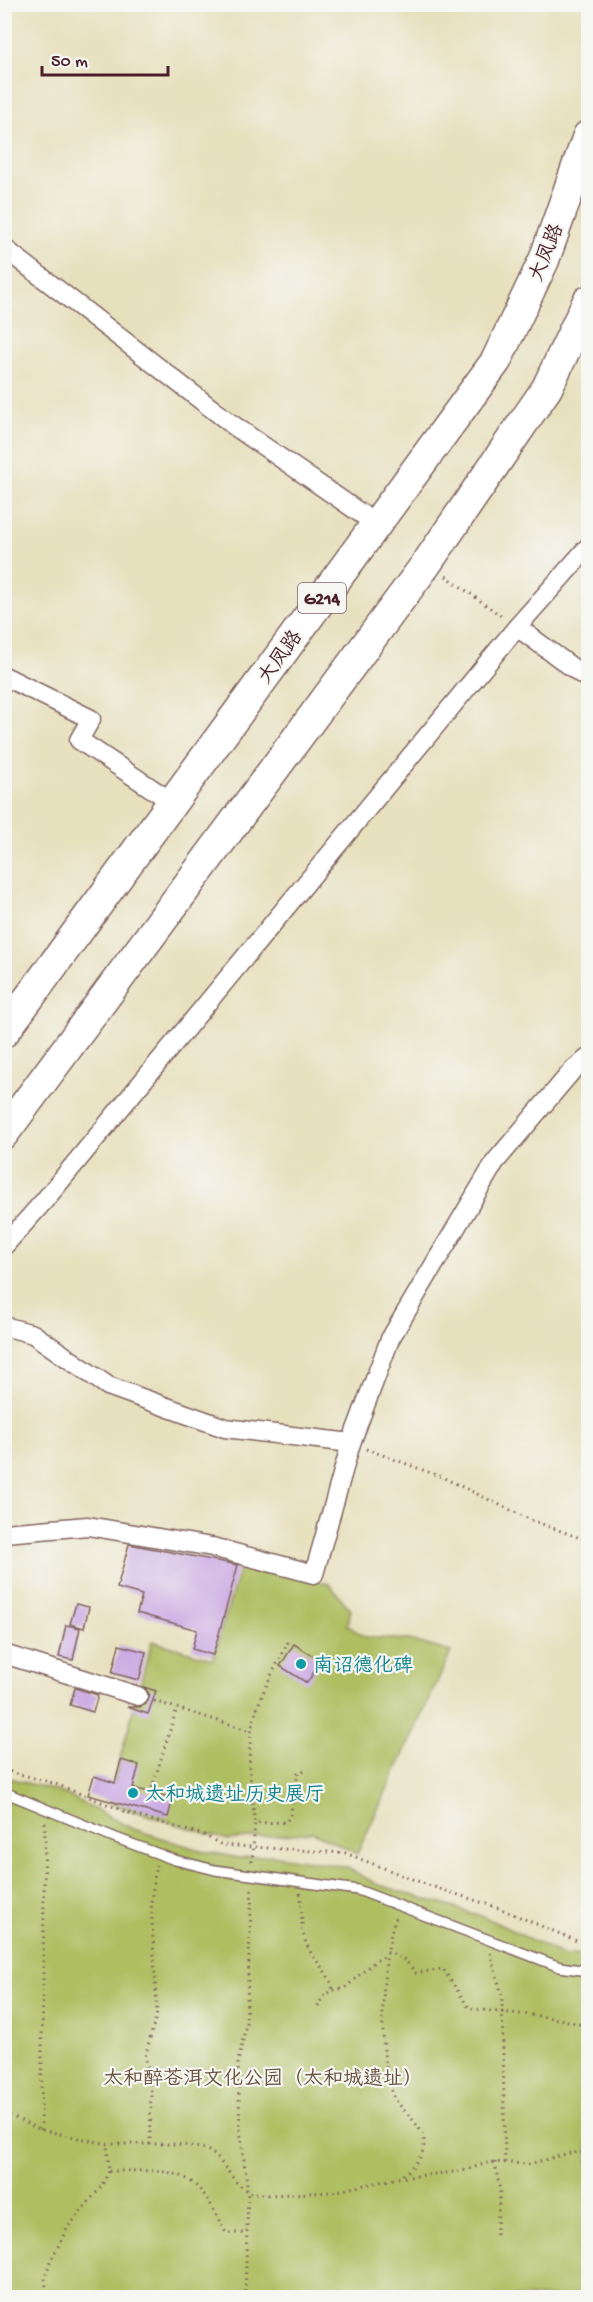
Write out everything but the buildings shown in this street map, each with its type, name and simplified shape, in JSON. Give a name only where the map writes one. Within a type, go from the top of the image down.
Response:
[{"type":"highway","name":"大凤路","points":[[4,1032],[495,362],[544,260],[588,136]]},
{"type":"highway","points":[[4,1133],[428,563],[547,388],[588,301]]},
{"type":"street","points":[[4,248],[233,425],[376,524]]},
{"type":"street","points":[[4,1246],[44,1201],[517,627],[588,547]]},
{"type":"street","points":[[517,627],[588,679]]},
{"type":"street","points":[[4,676],[91,719],[79,740],[172,802]]},
{"type":"street","points":[[4,1533],[88,1526],[212,1546],[315,1574],[351,1443],[390,1339],[495,1162],[572,1071],[588,1058]]},
{"type":"street","points":[[4,1326],[33,1334],[108,1386],[225,1428],[351,1443]]},
{"type":"street","points":[[4,1654],[138,1696]]},
{"type":"lane","points":[[4,1792],[159,1854],[215,1870],[358,1890],[560,1967],[588,1971]]},
{"type":"path","points":[[428,563],[517,627]]},
{"type":"path","points":[[351,1443],[442,1477],[531,1520],[588,1541]]},
{"type":"path","points":[[244,2298],[248,2192],[240,2129],[238,2062],[246,2025],[253,1876],[252,1847],[255,1823],[251,1731],[261,1697],[288,1642]]},
{"type":"path","points":[[138,1696],[251,1731]]},
{"type":"path","points":[[152,1788],[177,1708]]},
{"type":"path","points":[[4,1770],[53,1783],[137,1816],[204,1835],[222,1845],[345,1853],[424,1884],[496,1907],[577,1941],[588,1942]]},
{"type":"path","points":[[255,1823],[286,1822],[290,1816],[298,1773],[305,1770]]},
{"type":"path","points":[[41,2130],[45,1809]]},
{"type":"path","points":[[150,2145],[151,2081],[145,2057],[157,2013],[151,1902],[159,1854]]},
{"type":"path","points":[[296,1880],[301,1896],[300,1927],[309,1949],[331,1980],[333,1990]]},
{"type":"path","points":[[399,2178],[419,2158],[424,2142],[420,2131],[398,2103],[387,2076],[383,2049],[389,1936],[402,1907]]},
{"type":"path","points":[[485,1938],[502,1995],[505,2163]]},
{"type":"path","points":[[318,2007],[322,1997],[333,1990],[345,1988],[387,1953]]},
{"type":"path","points":[[387,1953],[405,1960],[416,1973],[443,1969],[470,2008],[543,2016],[588,2027]]},
{"type":"path","points":[[4,2113],[41,2130],[107,2144],[177,2144],[206,2149],[216,2156],[237,2183],[248,2192],[271,2195],[324,2193],[399,2178],[463,2171],[495,2162],[529,2164],[570,2153],[588,2152]]},
{"type":"path","points":[[47,2298],[45,2278],[50,2262],[68,2228],[101,2187],[108,2172],[107,2144]]},
{"type":"path","points":[[495,2162],[500,2192],[496,2237]]},
{"type":"path","points":[[108,2172],[164,2171],[181,2176],[194,2182],[207,2197],[226,2233],[247,2233]]},
{"type":"green space","name":"南诏德化碑","points":[[242,1560],[329,1584],[351,1610],[347,1625],[365,1637],[409,1640],[451,1652],[357,1854],[313,1832],[227,1840],[108,1803],[152,1641],[213,1659]]},
{"type":"green space","name":"太和醉苍洱文化公园（太和城遗址）","points":[[5,1777],[63,1793],[133,1829],[203,1851],[239,1858],[272,1855],[347,1867],[376,1884],[484,1917],[565,1956],[588,1954],[588,2297],[5,2297]]},
{"type":"place","name":"南诏德化碑","points":[[301,1664]]},
{"type":"place","name":"太和城遗址历史展厅","points":[[133,1793]]}]
